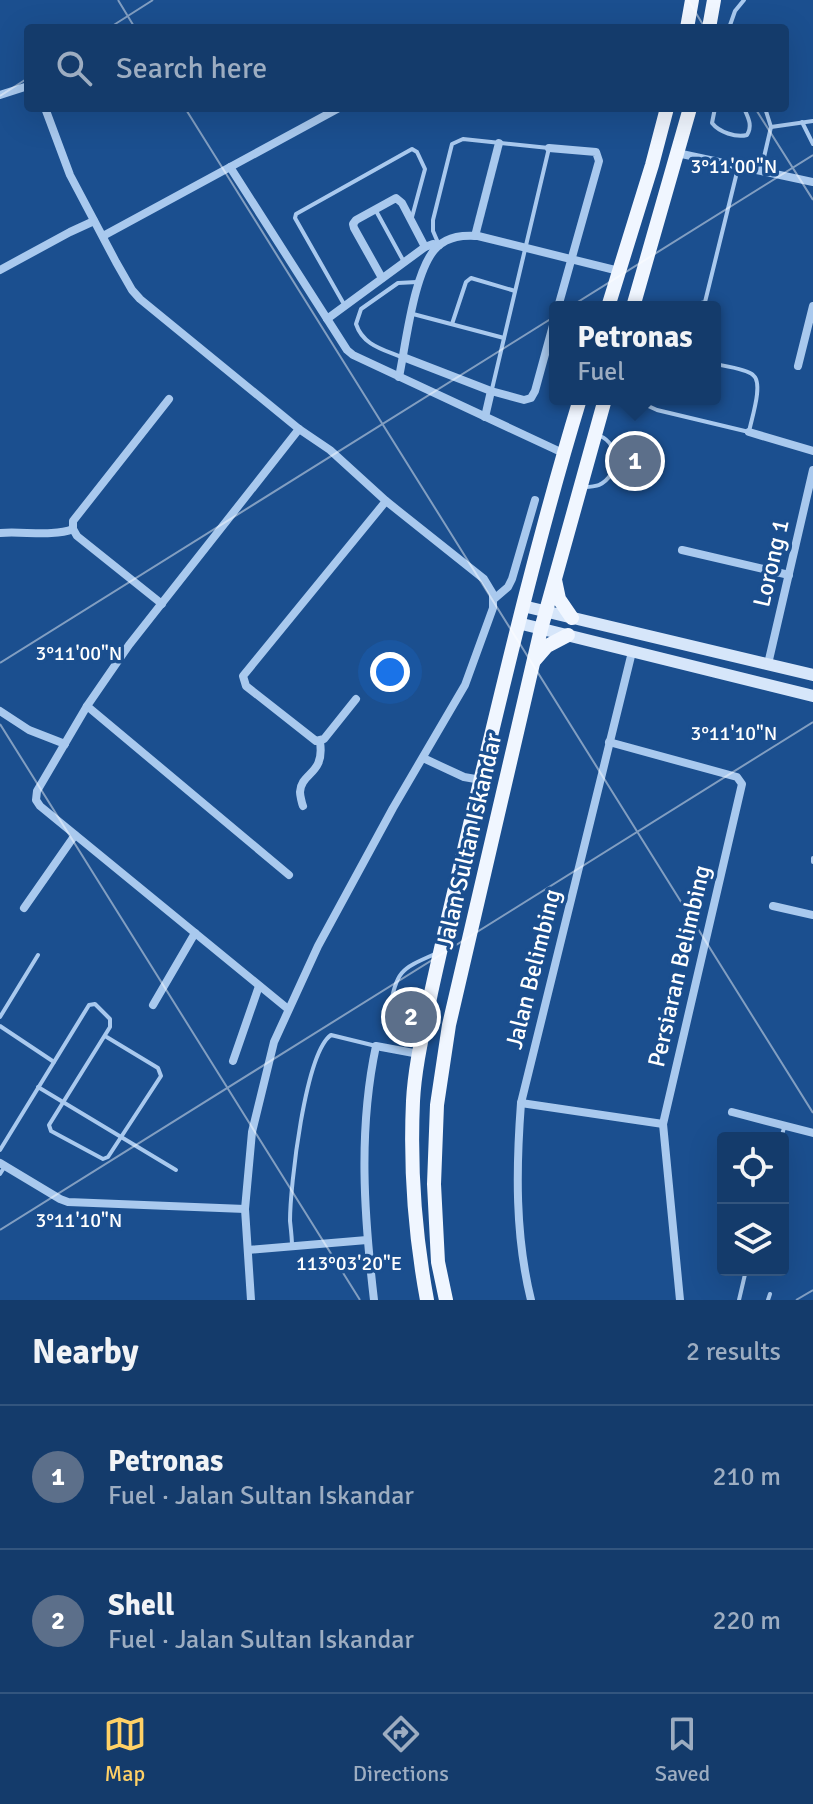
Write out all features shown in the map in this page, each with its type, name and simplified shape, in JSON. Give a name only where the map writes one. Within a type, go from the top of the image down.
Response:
[{"type":"main road","points":[[688,24],[692,0]]},
{"type":"main road","points":[[710,24],[714,0]]},
{"type":"main road","points":[[610,301],[666,112]]},
{"type":"main road","points":[[635,301],[689,112]]},
{"type":"main road","name":"Jalan Sultan Iskandar","points":[[427,1300],[420,1261],[414,1185],[413,1101],[422,1036],[518,623],[578,405]]},
{"type":"main road","name":"Jalan Sultan Iskandar","points":[[446,1300],[438,1262],[435,1200],[437,1105],[449,1025],[545,612],[603,405]]},
{"type":"main road","points":[[555,576],[559,599],[572,618]]},
{"type":"main road","points":[[533,662],[547,646],[568,635]]},
{"type":"street","points":[[0,95],[24,87]]},
{"type":"street","points":[[46,112],[70,175],[132,290],[140,299],[299,429],[330,450],[386,501],[484,579],[494,599],[489,622],[465,685],[318,946],[274,1042],[252,1132],[245,1209],[251,1300]]},
{"type":"street","points":[[103,236],[332,112]]},
{"type":"street","points":[[475,236],[499,143]]},
{"type":"street","points":[[549,148],[596,152],[599,161],[560,301]]},
{"type":"street","points":[[677,153],[813,182]]},
{"type":"street","points":[[230,167],[347,350],[563,453]]},
{"type":"street","points":[[382,278],[353,224],[356,220],[396,198],[425,247]]},
{"type":"street","points":[[0,270],[94,221]]},
{"type":"street","points":[[399,377],[419,282],[431,255],[439,245],[453,237],[475,236],[619,271]]},
{"type":"street","points":[[327,319],[425,247],[439,245]]},
{"type":"street","points":[[798,366],[813,306]]},
{"type":"street","points":[[403,357],[491,391],[524,400],[531,398],[535,391],[549,340]]},
{"type":"street","points":[[485,417],[491,391]]},
{"type":"street","points":[[162,604],[77,536],[73,521],[169,399]]},
{"type":"street","points":[[288,1009],[36,800],[37,791],[87,706],[129,645],[299,429]]},
{"type":"street","points":[[749,432],[813,451]]},
{"type":"street","name":"Lorong 1","points":[[768,664],[813,470]]},
{"type":"street","points":[[494,599],[512,579],[535,500]]},
{"type":"street","points":[[320,742],[246,686],[243,676],[386,501]]},
{"type":"street","points":[[0,533],[62,533],[73,529]]},
{"type":"street","points":[[682,550],[789,575]]},
{"type":"street","points":[[523,606],[813,675]]},
{"type":"street","points":[[518,623],[813,696]]},
{"type":"street","name":"Jalan Belimbing","points":[[531,1300],[518,1211],[516,1161],[521,1103],[632,652]]},
{"type":"street","points":[[303,806],[301,786],[321,759],[320,742],[356,699]]},
{"type":"street","points":[[87,706],[289,875]]},
{"type":"street","points":[[0,711],[29,730],[65,744]]},
{"type":"street","name":"Persiaran Belimbing","points":[[609,742],[737,777],[742,784],[663,1124],[680,1300]]},
{"type":"street","points":[[423,758],[464,777],[481,780]]},
{"type":"street","points":[[24,908],[75,835]]},
{"type":"street","points":[[773,906],[813,915]]},
{"type":"street","points":[[153,1005],[195,933]]},
{"type":"street","points":[[233,1061],[259,986]]},
{"type":"street","points":[[374,1300],[367,1240],[364,1132],[376,1046],[419,1054]]},
{"type":"street","points":[[521,1103],[663,1124]]},
{"type":"street","points":[[732,1112],[813,1133]]},
{"type":"street","points":[[2,1168],[68,1202],[245,1209]]},
{"type":"street","points":[[248,1250],[367,1240]]},
{"type":"lane","points":[[730,24],[735,11],[744,0]]},
{"type":"lane","points":[[714,112],[712,123],[715,127],[740,137],[747,135],[750,129],[746,112]]},
{"type":"lane","points":[[761,170],[771,127],[766,112]]},
{"type":"lane","points":[[771,127],[813,121]]},
{"type":"lane","points":[[802,122],[813,144]]},
{"type":"lane","points":[[439,245],[433,231],[433,220],[452,144],[463,139],[549,148],[491,391]]},
{"type":"lane","points":[[345,306],[295,218],[296,214],[412,149],[417,152],[425,169],[411,220]]},
{"type":"lane","points":[[705,301],[738,165]]},
{"type":"lane","points":[[375,209],[404,262]]},
{"type":"lane","points":[[452,324],[468,279],[515,291]]},
{"type":"lane","points":[[403,357],[371,345],[358,332],[356,324],[361,309],[398,283],[419,282]]},
{"type":"lane","points":[[412,314],[504,338]]},
{"type":"lane","points":[[646,405],[749,432],[757,378],[752,373],[721,365]]},
{"type":"lane","points":[[579,488],[598,485],[606,480],[613,466],[615,455],[609,439],[594,433]]},
{"type":"lane","points":[[422,1036],[389,1010],[398,975],[403,969],[440,951]]},
{"type":"lane","points":[[0,1017],[38,955]]},
{"type":"lane","points":[[0,1150],[90,1004],[95,1004],[110,1019],[110,1027],[49,1125],[51,1131],[103,1159],[108,1157],[161,1076],[158,1068],[105,1036]]},
{"type":"lane","points":[[0,1026],[54,1062]]},
{"type":"lane","points":[[292,1246],[290,1220],[302,1111],[324,1041],[331,1035],[376,1046]]},
{"type":"lane","points":[[38,1087],[176,1170]]},
{"type":"lane","points":[[783,1132],[785,1125]]},
{"type":"lane","points":[[739,1300],[745,1276]]},
{"type":"place","name":"Petronas","points":[[635,461]]},
{"type":"place","name":"Shell","points":[[411,1017]]}]
